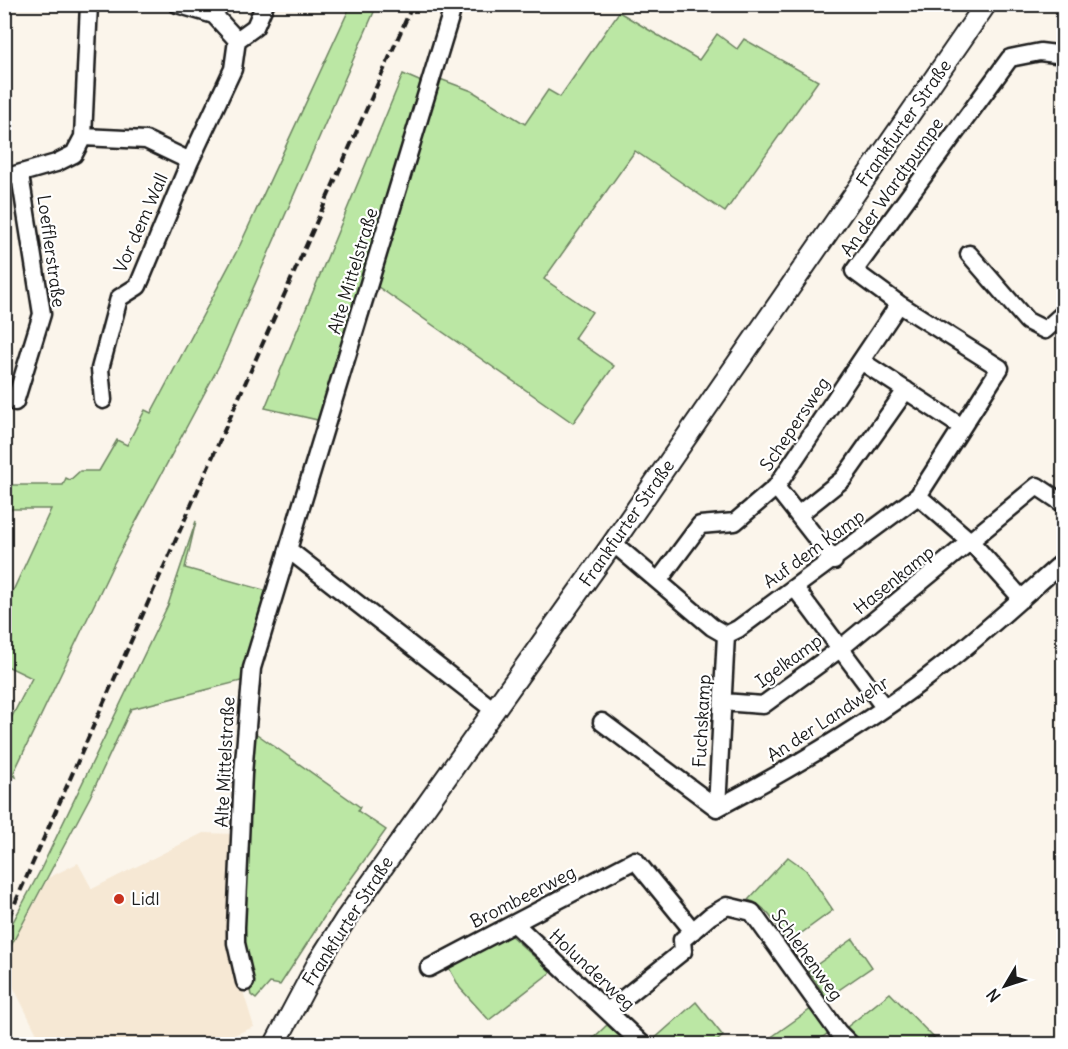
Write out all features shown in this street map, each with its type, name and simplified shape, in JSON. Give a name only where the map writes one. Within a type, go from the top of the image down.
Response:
[{"type":"main road","name":"Frankfurter Straße","points":[[274,1044],[319,961],[345,920],[613,543],[986,4]]},
{"type":"street","points":[[83,137],[89,4]]},
{"type":"street","points":[[177,4],[214,15],[237,40],[255,27],[266,4]]},
{"type":"street","name":"Alte Mittelstraße","points":[[245,982],[236,943],[236,927],[252,669],[454,4]]},
{"type":"street","name":"Vor dem Wall","points":[[104,400],[100,369],[119,298],[138,286],[190,161],[233,69],[237,40]]},
{"type":"street","name":"An der Wardtpumpe","points":[[1000,368],[899,304],[854,271],[1010,58],[1040,52],[1064,55]]},
{"type":"street","name":"Vor dem Wall","points":[[83,137],[146,140],[190,161]]},
{"type":"street","name":"Loefflerstraße","points":[[15,402],[42,314],[12,176],[74,154],[83,137]]},
{"type":"street","points":[[969,254],[1027,321],[1045,330],[1064,313]]},
{"type":"street","name":"Schepersweg","points":[[834,561],[776,487],[899,304]]},
{"type":"street","points":[[861,361],[962,427]]},
{"type":"street","name":"Auf dem Kamp","points":[[726,635],[738,629],[834,561],[918,496],[1000,368]]},
{"type":"street","points":[[798,515],[843,479],[906,390]]},
{"type":"street","name":"Hasenkamp","points":[[841,648],[1037,486],[1064,504]]},
{"type":"street","points":[[659,580],[700,525],[735,522],[776,487]]},
{"type":"street","points":[[918,496],[971,542],[1022,599]]},
{"type":"street","points":[[613,543],[712,627],[726,635]]},
{"type":"street","points":[[289,550],[495,711]]},
{"type":"street","name":"An der Landwehr","points":[[717,808],[773,778],[941,668],[1064,561]]},
{"type":"street","name":"Igelkamp","points":[[795,588],[884,707]]},
{"type":"street","name":"Fuchskamp","points":[[717,808],[726,635]]},
{"type":"street","name":"Igelkamp","points":[[723,702],[763,705],[841,648]]},
{"type":"street","points":[[602,722],[717,808]]},
{"type":"street","name":"Brombeerweg","points":[[429,968],[635,860],[693,931]]},
{"type":"street","name":"Schlehenweg","points":[[608,1011],[683,951],[682,940],[727,906],[752,912],[838,1032],[850,1044]]},
{"type":"street","name":"Holunderweg","points":[[515,924],[642,1044]]},
{"type":"shaded area","points":[[203,833],[236,834],[230,949],[254,1027],[211,1044],[42,1044],[5,970],[5,957],[48,878],[78,863],[92,889]]},
{"type":"green space","points":[[351,5],[377,5],[220,364],[114,563],[14,772],[16,777],[5,772],[5,730],[32,678],[5,665],[5,608],[51,509],[5,509],[5,485],[63,485],[66,478],[70,480],[80,471],[99,471],[117,440],[127,445],[145,410],[151,413],[240,245]]},
{"type":"green space","points":[[619,12],[699,60],[717,34],[737,49],[744,39],[818,81],[725,212],[635,151],[544,279],[592,312],[574,338],[614,366],[573,423],[374,284],[440,79],[472,91],[525,124],[548,90],[560,97]]},
{"type":"green space","points":[[403,74],[426,84],[322,421],[265,408]]},
{"type":"green space","points":[[196,521],[185,568],[271,592],[245,680],[131,709],[90,797],[5,957],[5,937],[39,873],[168,605]]},
{"type":"green space","points":[[254,732],[360,807],[358,811],[386,830],[330,908],[280,985],[270,983],[256,999],[251,995],[240,945]]},
{"type":"green space","points":[[788,857],[806,870],[833,910],[788,943],[766,912],[748,900]]},
{"type":"green space","points":[[509,934],[551,972],[489,1020],[460,988],[448,966]]},
{"type":"green space","points":[[853,939],[872,967],[827,998],[808,971]]},
{"type":"green space","points":[[890,993],[935,1039],[930,1044],[864,1044],[847,1027]]},
{"type":"green space","points":[[696,1002],[723,1036],[713,1044],[655,1044],[652,1041]]},
{"type":"green space","points":[[811,1009],[828,1033],[814,1044],[763,1043]]},
{"type":"green space","points":[[607,1025],[628,1044],[587,1044]]},
{"type":"railway","points":[[4,928],[413,4]]},
{"type":"place","name":"Lidl","points":[[119,899]]}]
